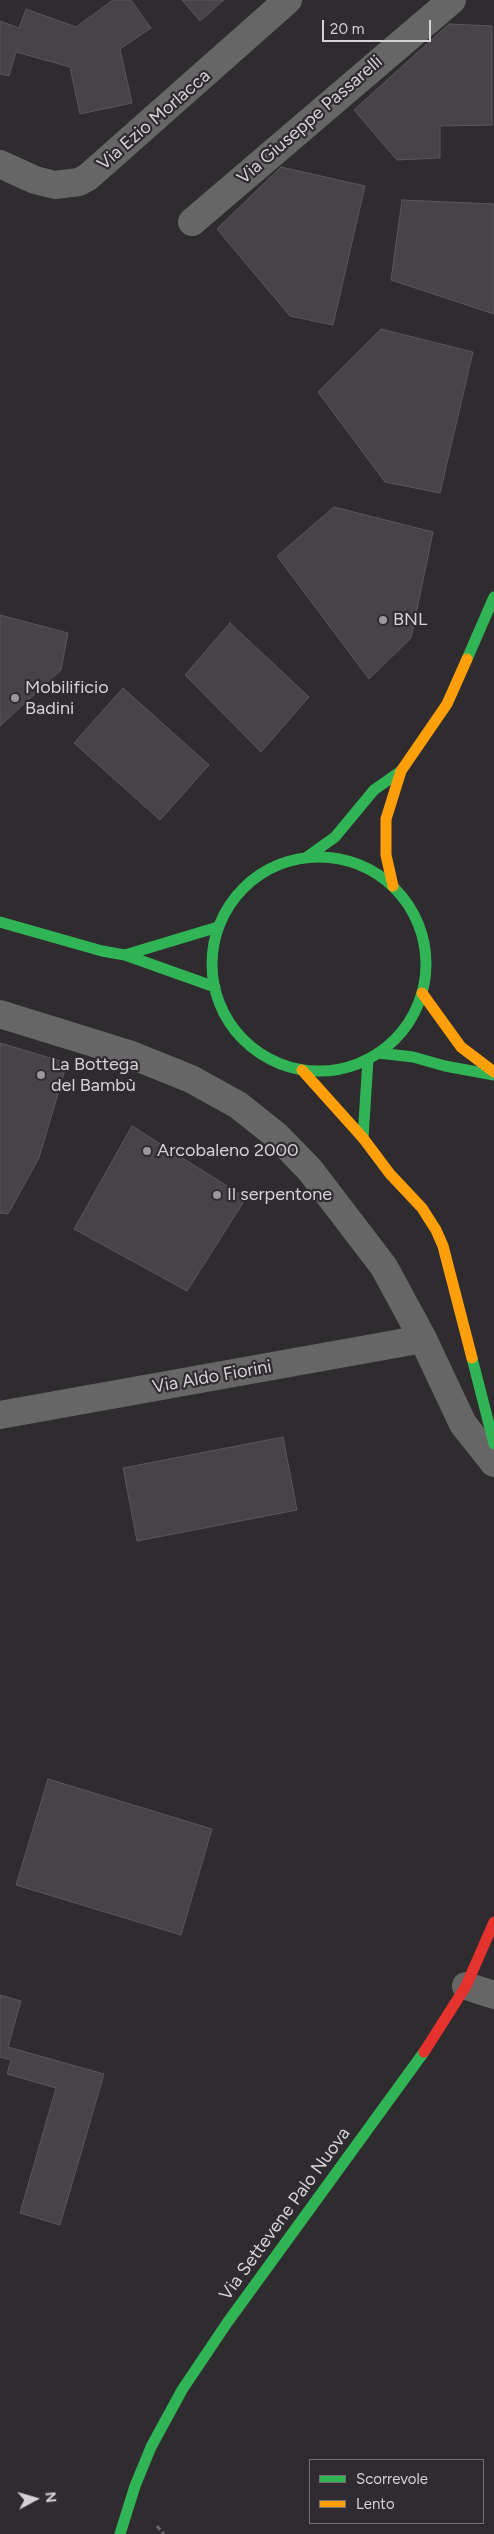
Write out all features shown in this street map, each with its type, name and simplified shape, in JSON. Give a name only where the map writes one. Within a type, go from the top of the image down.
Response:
[{"type":"main road","points":[[394,886],[386,855],[386,819],[401,771],[447,704],[494,597]]},
{"type":"main road","points":[[307,857],[335,836],[374,790],[401,771]]},
{"type":"main road","points":[[307,857],[336,857],[367,868],[394,886],[411,909],[424,943],[426,967],[422,993],[407,1024],[397,1038],[373,1056],[350,1066],[332,1070],[302,1070],[272,1060],[256,1050],[244,1039],[224,1013],[215,987],[213,949],[218,927],[233,900],[255,878],[283,862],[307,857]]},
{"type":"main road","points":[[0,922],[102,951],[125,955],[215,987]]},
{"type":"main road","points":[[125,955],[218,927]]},
{"type":"main road","points":[[422,993],[461,1048],[494,1073]]},
{"type":"main road","points":[[373,1056],[413,1057],[445,1066],[494,1073]]},
{"type":"main road","points":[[363,1138],[373,1056]]},
{"type":"main road","points":[[302,1070],[363,1138],[390,1174],[422,1208],[443,1246],[494,1444]]},
{"type":"main road","name":"Via Settevene Palo Nuova","points":[[120,2534],[151,2447],[182,2390],[227,2323],[440,2029],[466,1986],[494,1922]]},
{"type":"street","name":"Via Ezio Morlacca","points":[[0,164],[35,180],[55,185],[79,182],[288,0]]},
{"type":"street","name":"Via Giuseppe Passarelli","points":[[192,222],[452,0]]},
{"type":"street","points":[[0,1014],[129,1054],[164,1067],[218,1092],[257,1119],[295,1153],[384,1267],[424,1340],[463,1424],[494,1463]]},
{"type":"street","name":"Via Aldo Fiorini","points":[[0,1415],[424,1340]]},
{"type":"street","points":[[466,1986],[494,1995]]},
{"type":"building","points":[[113,0],[131,0],[151,28],[120,49],[132,103],[80,114],[70,67],[16,52],[9,76],[0,74],[0,21],[19,28],[26,9],[76,27]]},
{"type":"building","points":[[182,0],[224,0],[200,21]]},
{"type":"building","points":[[449,24],[492,26],[492,125],[440,126],[440,158],[397,160],[354,110]]},
{"type":"building","points":[[281,167],[365,186],[333,325],[290,316],[217,229]]},
{"type":"building","points":[[402,200],[494,204],[494,314],[391,280]]},
{"type":"building","points":[[381,329],[473,352],[440,493],[385,482],[318,392]]},
{"type":"building","points":[[334,507],[433,532],[411,638],[369,679],[277,556]]},
{"type":"building","name":"Mobilificio Badini","points":[[0,615],[68,633],[61,670],[0,726]]},
{"type":"building","points":[[230,623],[309,697],[261,752],[185,675]]},
{"type":"building","points":[[123,688],[209,765],[160,820],[74,743]]},
{"type":"building","points":[[0,1043],[67,1063],[39,1158],[8,1214],[0,1213]]},
{"type":"building","points":[[132,1126],[246,1198],[187,1291],[74,1229]]},
{"type":"building","points":[[283,1437],[297,1510],[137,1541],[123,1468]]},
{"type":"building","points":[[48,1779],[212,1829],[181,1935],[16,1885]]},
{"type":"building","points":[[0,1995],[21,2001],[8,2047],[104,2074],[60,2225],[20,2213],[56,2088],[7,2074],[11,2060],[0,2057]]},
{"type":"traffic: fast","points":[[467,659],[494,597]]},
{"type":"traffic: fast","points":[[307,857],[335,837],[374,790],[401,771]]},
{"type":"traffic: fast","points":[[319,857],[340,859],[369,870],[387,882],[401,896],[413,914],[421,933],[426,964],[424,985],[413,1014],[401,1032],[387,1046],[369,1058],[350,1066],[319,1071],[298,1069],[269,1058],[251,1046],[237,1032],[225,1014],[217,995],[212,964],[214,943],[225,914],[237,896],[251,882],[269,870],[288,862],[319,857]]},
{"type":"traffic: fast","points":[[0,922],[102,951],[125,955],[215,987]]},
{"type":"traffic: fast","points":[[125,955],[218,927]]},
{"type":"traffic: fast","points":[[378,1053],[413,1057],[445,1066],[494,1075]]},
{"type":"traffic: fast","points":[[363,1138],[368,1059]]},
{"type":"traffic: fast","points":[[472,1358],[494,1444]]},
{"type":"traffic: fast","points":[[120,2534],[135,2486],[151,2447],[182,2390],[227,2323],[424,2052]]},
{"type":"traffic: slow","points":[[393,886],[386,855],[386,819],[401,771],[447,704],[467,659]]},
{"type":"traffic: slow","points":[[422,993],[461,1047],[494,1072]]},
{"type":"traffic: slow","points":[[302,1070],[363,1138],[390,1174],[422,1208],[436,1230],[443,1246],[472,1358]]},
{"type":"traffic: jam","points":[[424,2052],[466,1986],[494,1922]]},
{"type":"place","name":"BNL","points":[[383,620]]},
{"type":"place","name":"Mobilificio Badini","points":[[15,698]]},
{"type":"place","name":"La Bottega del Bambù","points":[[41,1075]]},
{"type":"place","name":"Arcobaleno 2000","points":[[147,1151]]},
{"type":"place","name":"Il serpentone","points":[[217,1195]]}]
